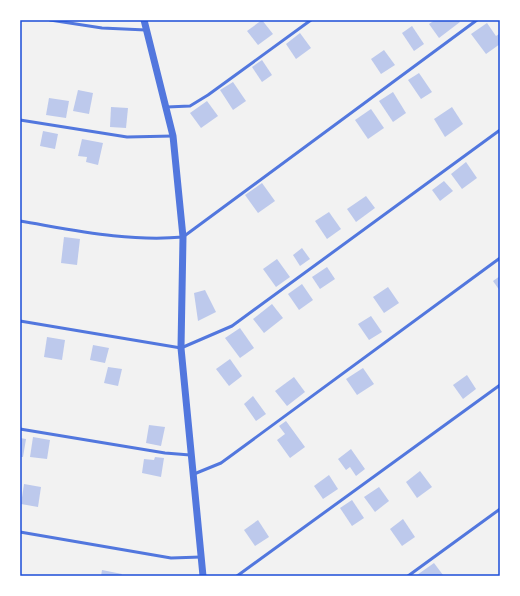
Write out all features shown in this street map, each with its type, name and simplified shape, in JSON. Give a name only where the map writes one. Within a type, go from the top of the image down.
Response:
[{"type":"street","points":[[144,20],[172,136],[183,237],[181,348],[203,576]]},
{"type":"lane","points":[[50,20],[102,28],[146,30]]},
{"type":"lane","points":[[166,107],[190,106],[208,95],[311,20]]},
{"type":"lane","points":[[20,221],[111,236],[164,238],[183,237],[476,20]]},
{"type":"lane","points":[[20,120],[127,137],[172,136]]},
{"type":"lane","points":[[20,321],[181,348],[232,326],[500,130]]},
{"type":"lane","points":[[194,474],[221,463],[500,258]]},
{"type":"lane","points":[[237,576],[500,384]]},
{"type":"lane","points":[[20,429],[165,453],[192,455]]},
{"type":"lane","points":[[408,576],[500,509]]},
{"type":"lane","points":[[20,532],[171,558],[201,557]]},
{"type":"building","points":[[262,20],[273,34],[258,45],[247,31]]},
{"type":"building","points":[[435,20],[458,20],[460,22],[439,38],[429,24]]},
{"type":"building","points":[[487,23],[496,36],[499,34],[500,44],[486,54],[471,34]]},
{"type":"building","points":[[412,26],[424,44],[414,51],[402,33]]},
{"type":"building","points":[[300,33],[311,48],[296,59],[286,44]]},
{"type":"building","points":[[384,50],[395,65],[381,74],[371,59]]},
{"type":"building","points":[[262,60],[272,75],[262,82],[252,67]]},
{"type":"building","points":[[419,73],[432,92],[421,99],[408,80]]},
{"type":"building","points":[[233,82],[246,101],[233,110],[220,90]]},
{"type":"building","points":[[78,90],[93,93],[89,114],[73,111]]},
{"type":"building","points":[[393,92],[406,113],[393,122],[379,101]]},
{"type":"building","points":[[49,98],[69,101],[66,118],[46,115]]},
{"type":"building","points":[[207,101],[218,116],[201,128],[190,113]]},
{"type":"building","points":[[111,107],[128,108],[126,128],[110,127]]},
{"type":"building","points":[[452,107],[463,124],[445,137],[434,119]]},
{"type":"building","points":[[371,109],[384,128],[368,139],[355,120]]},
{"type":"building","points":[[43,131],[58,134],[55,149],[40,146]]},
{"type":"building","points":[[82,139],[103,143],[98,165],[86,162],[87,157],[78,156]]},
{"type":"building","points":[[466,162],[477,178],[462,189],[451,174]]},
{"type":"building","points":[[444,181],[453,191],[440,201],[432,190]]},
{"type":"building","points":[[262,183],[275,201],[258,213],[245,195]]},
{"type":"building","points":[[366,196],[375,208],[356,222],[347,209]]},
{"type":"building","points":[[329,212],[341,229],[327,239],[315,221]]},
{"type":"building","points":[[64,237],[80,239],[77,265],[61,263]]},
{"type":"building","points":[[302,248],[310,259],[300,266],[293,255]]},
{"type":"building","points":[[277,259],[290,277],[276,287],[263,269]]},
{"type":"building","points":[[327,267],[335,279],[320,289],[312,277]]},
{"type":"building","points":[[500,276],[500,291],[493,281]]},
{"type":"building","points":[[302,284],[313,300],[299,310],[288,294]]},
{"type":"building","points":[[388,287],[399,303],[384,313],[373,297]]},
{"type":"building","points":[[205,290],[216,312],[198,321],[194,293]]},
{"type":"building","points":[[272,304],[283,318],[264,333],[253,319]]},
{"type":"building","points":[[371,316],[382,332],[369,340],[358,324]]},
{"type":"building","points":[[240,328],[254,348],[240,358],[225,338]]},
{"type":"building","points":[[47,337],[65,340],[62,360],[44,357]]},
{"type":"building","points":[[93,345],[109,348],[105,363],[90,360]]},
{"type":"building","points":[[230,359],[242,376],[229,386],[216,369]]},
{"type":"building","points":[[108,367],[122,369],[118,386],[104,383]]},
{"type":"building","points":[[363,368],[374,384],[357,395],[346,379]]},
{"type":"building","points":[[467,375],[476,389],[463,399],[453,385]]},
{"type":"building","points":[[294,377],[305,392],[287,406],[275,391]]},
{"type":"building","points":[[253,396],[266,414],[256,421],[244,404]]},
{"type":"building","points":[[286,421],[305,447],[290,458],[277,440],[285,434],[279,426]]},
{"type":"building","points":[[149,425],[165,427],[161,446],[146,443]]},
{"type":"building","points":[[33,437],[50,440],[47,459],[30,457]]},
{"type":"building","points":[[20,438],[26,439],[23,457],[20,457]]},
{"type":"building","points":[[351,449],[365,469],[356,476],[350,467],[346,470],[338,459]]},
{"type":"building","points":[[155,457],[164,458],[161,477],[142,473],[144,459],[154,460]]},
{"type":"building","points":[[420,471],[432,487],[417,498],[406,482]]},
{"type":"building","points":[[329,475],[338,489],[323,499],[314,486]]},
{"type":"building","points":[[24,484],[41,487],[38,507],[21,504]]},
{"type":"building","points":[[379,487],[389,501],[375,512],[364,497]]},
{"type":"building","points":[[352,500],[364,518],[352,526],[340,508]]},
{"type":"building","points":[[403,519],[415,537],[402,546],[390,529]]},
{"type":"building","points":[[258,520],[269,537],[255,546],[244,530]]},
{"type":"building","points":[[434,563],[443,575],[417,575]]},
{"type":"building","points":[[102,570],[122,574],[121,576],[101,576]]}]
